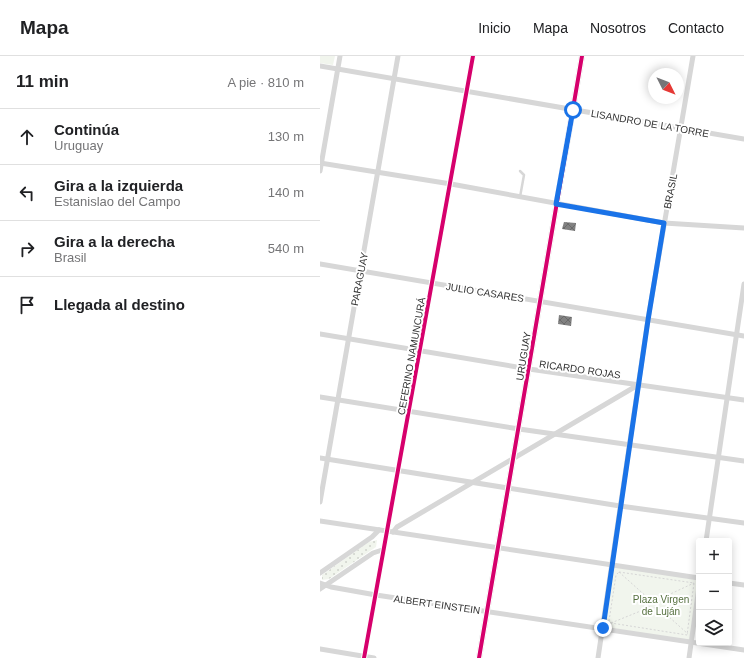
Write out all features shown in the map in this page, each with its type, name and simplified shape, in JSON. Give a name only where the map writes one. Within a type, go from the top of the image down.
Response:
[{"type":"street","points":[[320,171],[340,56]]},
{"type":"street","name":"PARAGUAY","points":[[320,502],[348,339],[379,173],[398,56]]},
{"type":"street","name":"CEFERINO NAMUNCURÁ","points":[[364,657],[376,595],[382,550],[409,412],[418,352],[433,283],[473,56]]},
{"type":"street","name":"URUGUAY","points":[[479,658],[582,56]]},
{"type":"street","name":"BRASIL","points":[[598,658],[648,320],[664,223],[682,129],[693,56]]},
{"type":"street","name":"LISANDRO DE LA TORRE","points":[[320,66],[744,139]]},
{"type":"street","points":[[321,163],[451,184],[664,223],[744,228]]},
{"type":"street","name":"JULIO CASARES","points":[[320,264],[744,336]]},
{"type":"street","points":[[707,538],[744,284]]},
{"type":"street","name":"RICARDO ROJAS","points":[[320,334],[418,352],[744,400]]},
{"type":"street","points":[[393,532],[397,527],[638,385]]},
{"type":"street","points":[[320,396],[409,412],[519,429],[744,461]]},
{"type":"street","points":[[320,458],[508,489],[744,523]]},
{"type":"street","points":[[320,521],[498,549],[696,578]]},
{"type":"street","points":[[320,573],[372,538],[379,530]]},
{"type":"street","points":[[320,589],[373,553],[382,550]]},
{"type":"street","name":"ALBERT EINSTEIN","points":[[320,583],[326,586],[376,595],[744,650]]},
{"type":"street","points":[[732,583],[744,585]]},
{"type":"street","points":[[689,658],[691,642],[690,634],[696,585]]},
{"type":"street","points":[[320,650],[374,658]]},
{"type":"lane","points":[[520,172],[524,175],[520,197]]},
{"type":"path","points":[[611,623],[608,621],[616,575],[619,572],[620,566]]},
{"type":"path","points":[[619,572],[696,585]]},
{"type":"path","points":[[619,572],[651,603],[690,634]]},
{"type":"path","points":[[648,608],[651,603],[656,600],[696,585]]},
{"type":"path","points":[[690,634],[696,585]]},
{"type":"path","points":[[646,598],[652,597],[656,600]]},
{"type":"path","points":[[646,598],[645,604],[648,608]]},
{"type":"path","points":[[655,606],[656,600]]},
{"type":"path","points":[[603,628],[611,623],[655,606]]},
{"type":"path","points":[[611,623],[687,635],[690,634]]},
{"type":"green space","points":[[320,56],[335,56],[333,65],[320,63]]},
{"type":"green space","points":[[377,540],[376,547],[329,579],[322,580],[322,575],[369,542]]},
{"type":"green space","name":"Plaza Virgen de Luján","points":[[611,565],[696,578],[696,602],[691,642],[603,628]]},
{"type":"building","points":[[564,222],[576,223],[575,231],[562,229]]},
{"type":"building","points":[[559,315],[572,317],[571,326],[558,324]]},
{"type":"cycle path","points":[[364,658],[473,56]]},
{"type":"cycle path","points":[[479,658],[582,56]]},
{"type":"route","points":[[573,110],[556,204],[664,223],[611,565],[603,628]]}]
